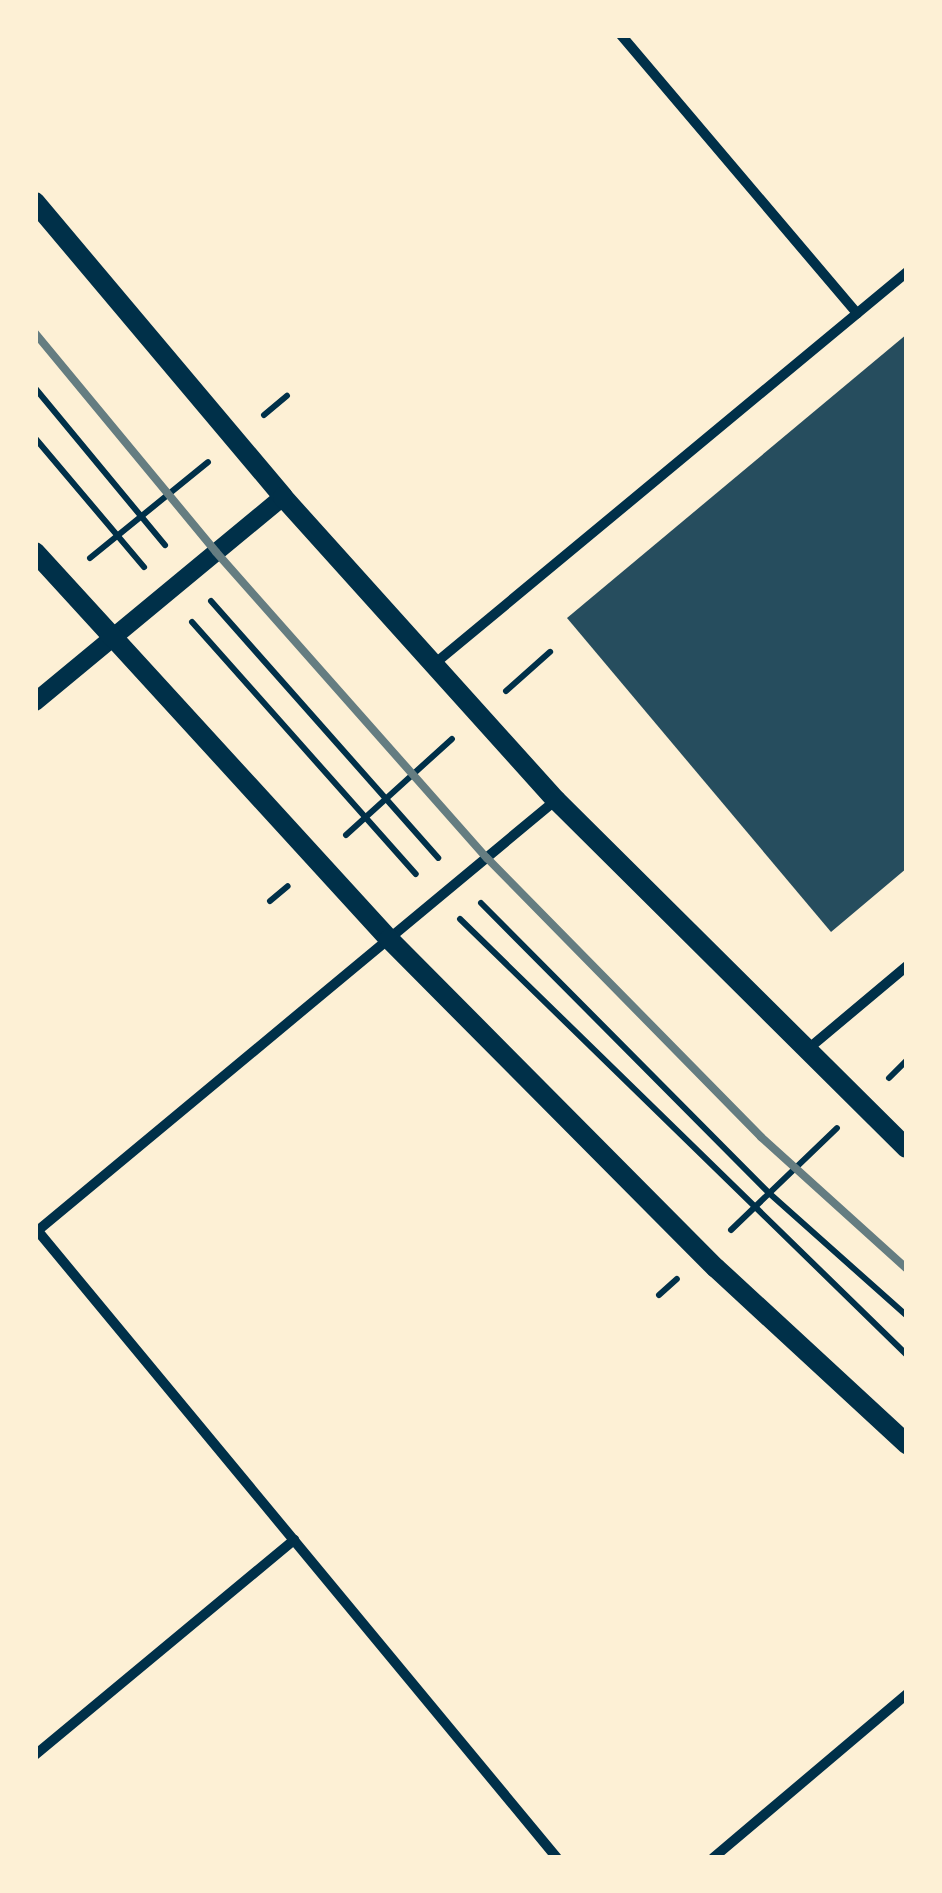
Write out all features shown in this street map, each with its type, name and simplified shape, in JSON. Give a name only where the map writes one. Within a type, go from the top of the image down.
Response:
[{"type":"main road","points":[[35,202],[282,496],[432,666],[556,800],[860,1106],[907,1148]]},
{"type":"main road","points":[[35,552],[109,640],[389,939],[704,1255],[907,1444]]},
{"type":"street","points":[[621,35],[858,313]]},
{"type":"street","points":[[432,666],[907,272]]},
{"type":"street","points":[[35,702],[282,496]]},
{"type":"street","points":[[556,800],[36,1232],[557,1858]]},
{"type":"street","points":[[805,1051],[907,966]]},
{"type":"street","points":[[35,1755],[294,1540]]},
{"type":"street","points":[[712,1858],[907,1694]]},
{"type":"path","points":[[35,388],[167,546]]},
{"type":"path","points":[[61,582],[287,396]]},
{"type":"path","points":[[224,616],[437,857]]},
{"type":"path","points":[[270,901],[550,652]]},
{"type":"path","points":[[490,913],[769,1193],[907,1316]]},
{"type":"path","points":[[660,1295],[907,1060]]},
{"type":"building","points":[[907,334],[907,868],[831,932],[567,618]]},
{"type":"railway","points":[[35,333],[216,552],[487,858],[761,1137],[907,1269]]}]
